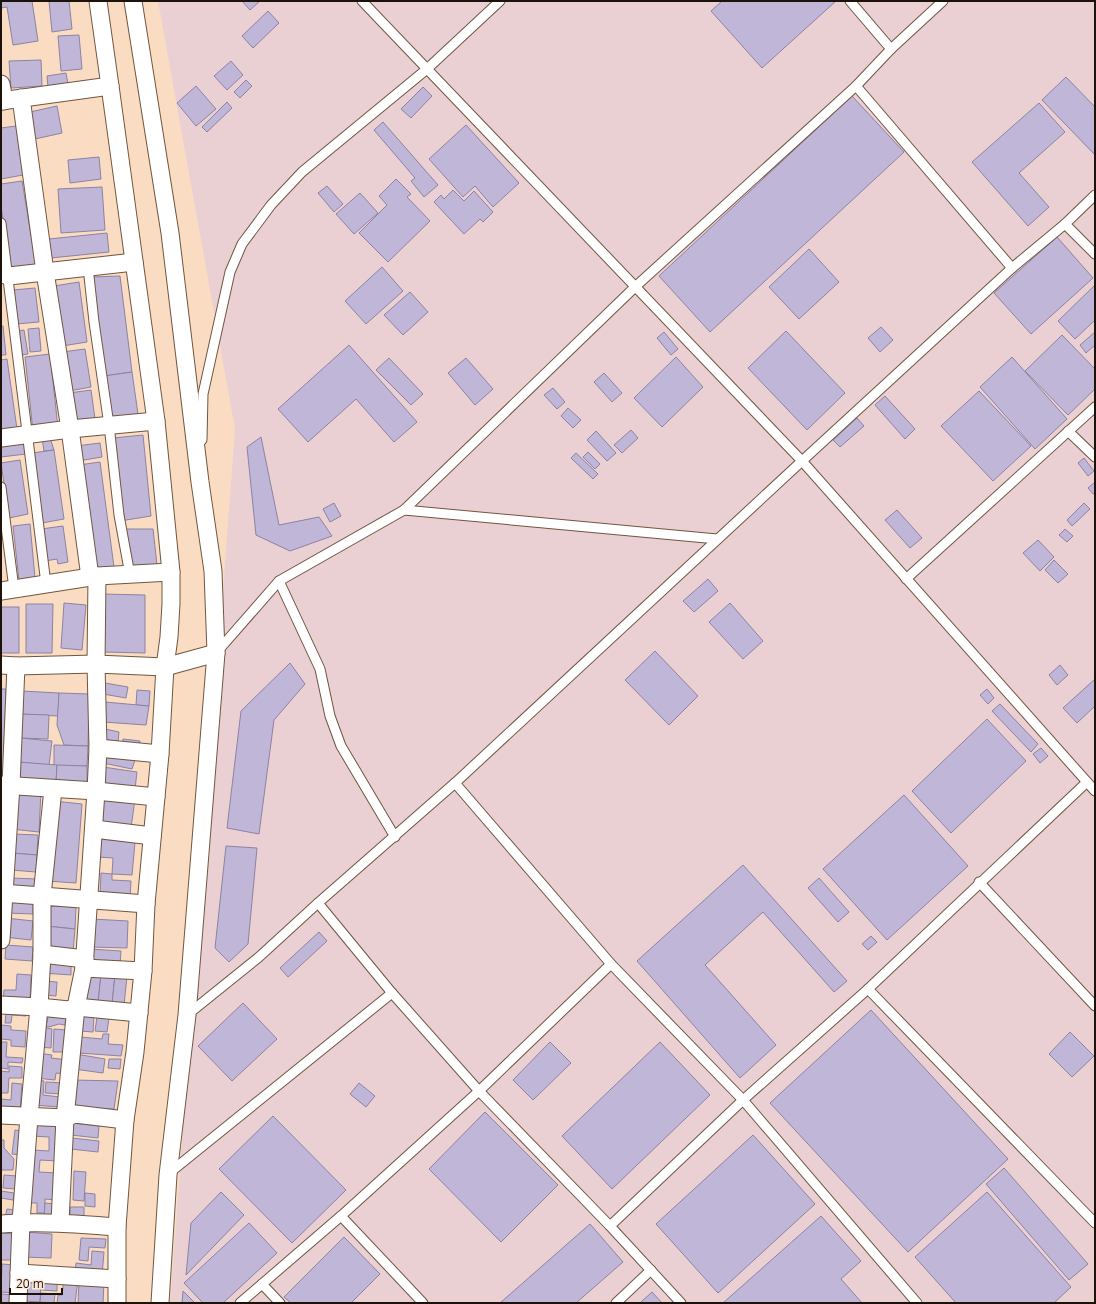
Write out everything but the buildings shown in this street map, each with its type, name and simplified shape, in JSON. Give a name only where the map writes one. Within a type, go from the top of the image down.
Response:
[{"type":"street","points":[[98,1],[156,421],[171,572],[170,617],[165,667],[160,754],[146,904],[144,971],[135,1052],[125,1120],[117,1227],[117,1303]]},
{"type":"street","points":[[133,1],[170,233],[200,482],[213,571],[216,653],[187,1015],[168,1175],[160,1303]]},
{"type":"street","points":[[1,84],[2,101],[110,86]]},
{"type":"street","points":[[21,98],[45,272],[94,577],[98,748],[94,829],[90,870],[85,964],[76,1007],[65,1118],[60,1222]]},
{"type":"street","points":[[5,275],[134,262]]},
{"type":"street","points":[[1,438],[70,429],[156,421]]},
{"type":"street","points":[[7,590],[94,577],[171,572]]},
{"type":"street","points":[[1,940],[9,665],[96,664],[165,667],[216,653]]},
{"type":"street","points":[[98,748],[160,754]]},
{"type":"street","points":[[6,785],[53,789],[96,790],[156,797]]},
{"type":"street","points":[[18,1303],[21,1222],[39,1007],[42,954],[42,896],[53,789]]},
{"type":"street","points":[[94,829],[152,836]]},
{"type":"street","points":[[2,893],[146,904]]},
{"type":"street","points":[[42,954],[85,964],[144,971]]},
{"type":"street","points":[[1,1005],[69,1010],[76,1007],[139,1013]]},
{"type":"street","points":[[1,1115],[65,1118],[75,1114],[125,1120]]},
{"type":"street","points":[[1,1224],[21,1222],[60,1222],[117,1227]]},
{"type":"street","points":[[20,1273],[117,1279]]},
{"type":"lane","points":[[362,1],[802,461],[1095,792]]},
{"type":"lane","points":[[200,482],[204,394],[230,272],[242,244],[270,205],[302,172],[427,69],[500,1]]},
{"type":"lane","points":[[850,1],[891,49]]},
{"type":"lane","points":[[216,653],[280,581],[404,510],[635,287],[856,86],[891,49],[943,1]]},
{"type":"lane","points":[[856,86],[1012,268]]},
{"type":"lane","points":[[187,1015],[259,957],[318,903],[455,783],[717,538],[1012,268],[1065,224],[1095,195]]},
{"type":"lane","points":[[1,223],[5,275],[28,434],[46,584]]},
{"type":"lane","points":[[1065,224],[1095,254]]},
{"type":"lane","points":[[88,267],[120,515],[130,575]]},
{"type":"lane","points":[[906,579],[1095,407]]},
{"type":"lane","points":[[1068,431],[1095,457]]},
{"type":"lane","points":[[1,487],[7,590]]},
{"type":"lane","points":[[404,510],[717,538]]},
{"type":"lane","points":[[280,581],[320,669],[330,716],[341,746],[395,837]]},
{"type":"lane","points":[[610,1226],[743,1100],[868,989],[979,882],[1087,782]]},
{"type":"lane","points":[[455,783],[611,964],[743,1100],[917,1303]]},
{"type":"lane","points":[[979,882],[1095,1006]]},
{"type":"lane","points":[[318,903],[392,992],[479,1091],[610,1226],[681,1303]]},
{"type":"lane","points":[[240,1303],[341,1216],[479,1091],[611,964]]},
{"type":"lane","points":[[868,989],[1095,1223]]},
{"type":"lane","points":[[168,1175],[392,992]]},
{"type":"lane","points":[[341,1216],[423,1303]]},
{"type":"lane","points":[[616,1303],[651,1270]]},
{"type":"lane","points":[[262,1284],[280,1303]]},
{"type":"shaded area","points":[[158,1],[1095,1],[1095,1303],[170,1303],[235,429]]}]
